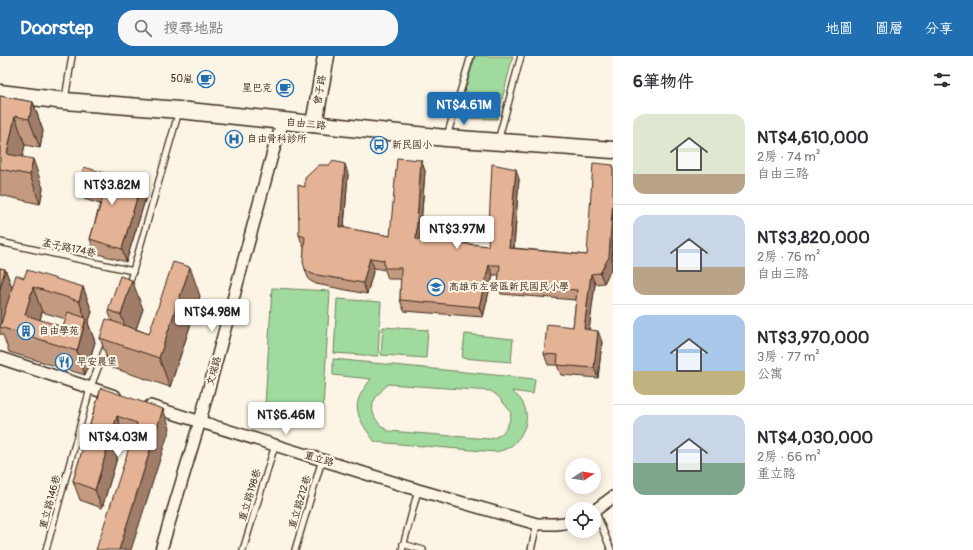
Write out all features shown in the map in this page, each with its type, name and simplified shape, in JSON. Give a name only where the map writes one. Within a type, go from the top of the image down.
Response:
[{"type":"street","name":"曾子路","points":[[314,124],[326,56]]},
{"type":"street","name":"自由三路","points":[[0,93],[65,101],[179,110],[498,143],[613,150]]},
{"type":"street","name":"文瑞路","points":[[161,550],[200,421],[283,121]]},
{"type":"street","points":[[0,358],[127,400]]},
{"type":"street","name":"重立路","points":[[141,404],[200,421],[418,490],[537,524],[565,523]]},
{"type":"street","points":[[601,506],[613,498]]},
{"type":"lane","points":[[65,101],[72,56]]},
{"type":"lane","points":[[446,138],[471,56]]},
{"type":"lane","points":[[498,143],[521,56]]},
{"type":"lane","points":[[125,293],[134,271],[179,110]]},
{"type":"lane","name":"孟子路174巷","points":[[0,242],[134,271]]},
{"type":"lane","name":"重立路146巷","points":[[46,550],[90,389],[109,338]]},
{"type":"lane","name":"重立路198巷","points":[[242,550],[275,445]]},
{"type":"lane","name":"重立路212巷","points":[[295,550],[322,460]]},
{"type":"lane","points":[[418,490],[402,547],[423,550]]},
{"type":"lane","points":[[531,550],[537,524]]},
{"type":"lane","points":[[601,527],[611,550]]},
{"type":"green space","points":[[475,56],[513,56],[497,119],[457,118]]},
{"type":"green space","points":[[272,288],[330,291],[323,409],[265,405]]},
{"type":"green space","points":[[337,299],[381,302],[378,356],[334,353]]},
{"type":"green space","points":[[383,327],[428,330],[426,358],[381,355]]},
{"type":"green space","points":[[465,334],[513,339],[511,362],[462,358]]},
{"type":"green space","points":[[333,359],[535,379],[533,394],[512,391],[520,399],[524,406],[526,412],[525,425],[520,437],[510,447],[496,452],[375,442],[362,423],[357,406],[360,395],[371,379],[333,375]],"holes":[[[388,384],[491,391],[498,396],[511,412],[508,425],[503,433],[490,439],[389,431],[377,421],[373,413],[373,404],[375,399]]]},
{"type":"building","points":[[0,96],[33,102],[29,119],[15,116],[7,154],[33,159],[30,175],[0,169]]},
{"type":"building","points":[[397,158],[421,160],[416,239],[488,246],[492,164],[516,169],[509,248],[587,255],[593,163],[613,165],[613,198],[609,257],[600,273],[591,274],[584,329],[598,331],[594,368],[557,365],[558,355],[544,354],[547,324],[573,327],[577,290],[498,284],[500,265],[489,265],[479,307],[400,300],[401,268],[384,268],[384,260],[370,258],[363,283],[312,274],[305,269],[303,262],[305,237],[299,235],[298,185],[305,187],[305,178],[319,165],[330,165],[333,161],[345,164],[340,227],[390,236]]},
{"type":"building","points":[[84,167],[141,184],[122,249],[90,239],[104,193],[79,185]]},
{"type":"building","points":[[173,262],[190,267],[159,358],[100,338],[106,319],[149,334]]},
{"type":"building","points":[[0,268],[5,269],[0,289]]},
{"type":"building","points":[[27,270],[83,287],[79,301],[33,287],[25,315],[63,327],[68,312],[86,318],[77,351],[0,327],[16,275],[24,278]]},
{"type":"building","points":[[120,276],[132,280],[121,315],[108,310]]},
{"type":"building","points":[[101,388],[163,409],[119,550],[96,550],[137,423],[117,416],[95,490],[73,481]]},
{"type":"place","name":"50嵐","points":[[206,79]]},
{"type":"place","name":"星巴克","points":[[285,88]]},
{"type":"place","name":"自由骨科診所","points":[[234,139]]},
{"type":"place","name":"新民國小","points":[[379,145]]},
{"type":"place","name":"高雄市左營區新民國民小學","points":[[436,287]]},
{"type":"place","name":"自由學苑","points":[[26,331]]},
{"type":"place","name":"早安晨堡","points":[[64,362]]}]
